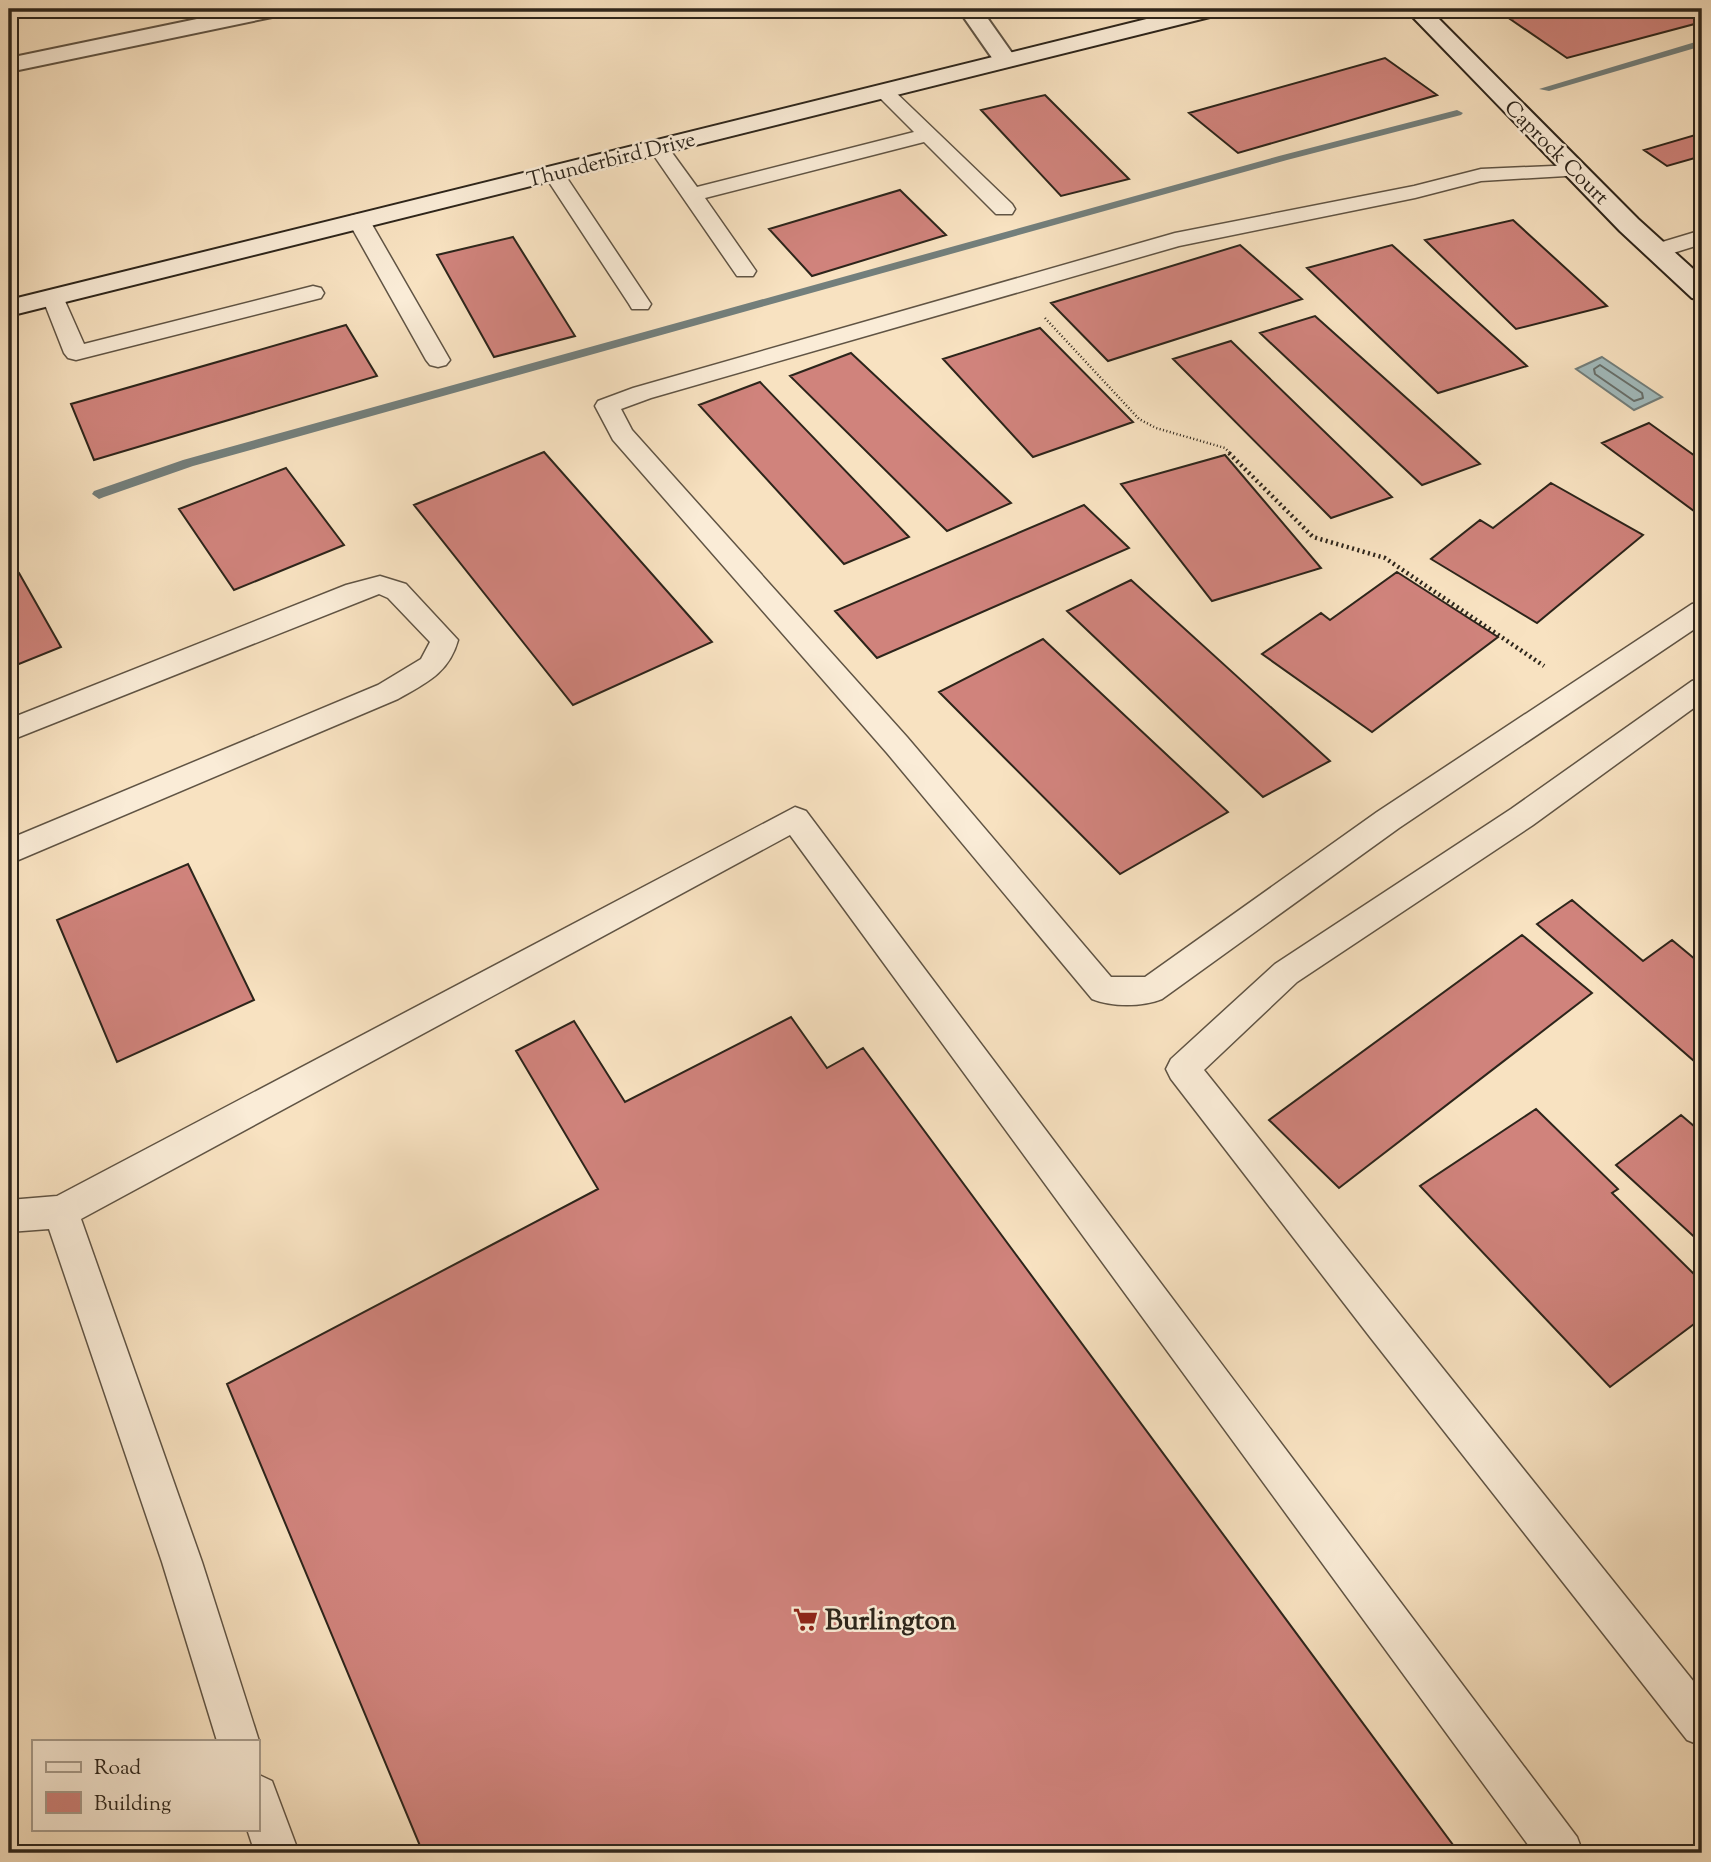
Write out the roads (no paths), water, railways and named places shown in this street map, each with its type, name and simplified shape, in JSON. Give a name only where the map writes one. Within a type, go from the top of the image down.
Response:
[{"type":"street","points":[[9,65],[277,9]]},
{"type":"street","points":[[970,9],[1005,60]]},
{"type":"street","name":"Thunderbird Drive","points":[[9,308],[1214,9]]},
{"type":"street","name":"Caprock Court","points":[[1416,9],[1576,171],[1702,292]]},
{"type":"lane","points":[[883,91],[1004,209]]},
{"type":"lane","points":[[691,195],[928,135]]},
{"type":"lane","points":[[658,147],[745,271]]},
{"type":"lane","points":[[1576,171],[1481,175],[1415,192],[1175,240],[642,393],[607,406],[622,434],[897,745],[1103,990],[1151,990],[1388,820],[1702,611]]},
{"type":"lane","points":[[554,173],[640,304]]},
{"type":"lane","points":[[359,221],[438,360]]},
{"type":"lane","points":[[1657,251],[1702,237]]},
{"type":"lane","points":[[53,297],[76,353],[313,293]]},
{"type":"lane","points":[[9,730],[355,592],[380,585],[397,592],[444,640],[441,656],[435,664],[388,692],[9,852]]},
{"type":"lane","points":[[1702,688],[1522,817],[1286,973],[1183,1069],[1383,1325],[1702,1724]]},
{"type":"lane","points":[[9,1216],[61,1212],[795,819],[1561,1853]]},
{"type":"lane","points":[[61,1212],[181,1562],[238,1740]]},
{"type":"lane","points":[[259,1803],[277,1853]]},
{"type":"water","points":[[1602,357],[1662,397],[1634,410],[1576,369]]},
{"type":"waterway","points":[[1545,89],[1702,43]]},
{"type":"waterway","points":[[99,494],[188,463],[1283,158],[1457,113]]},
{"type":"place","name":"Burlington","points":[[805,1619]]}]
